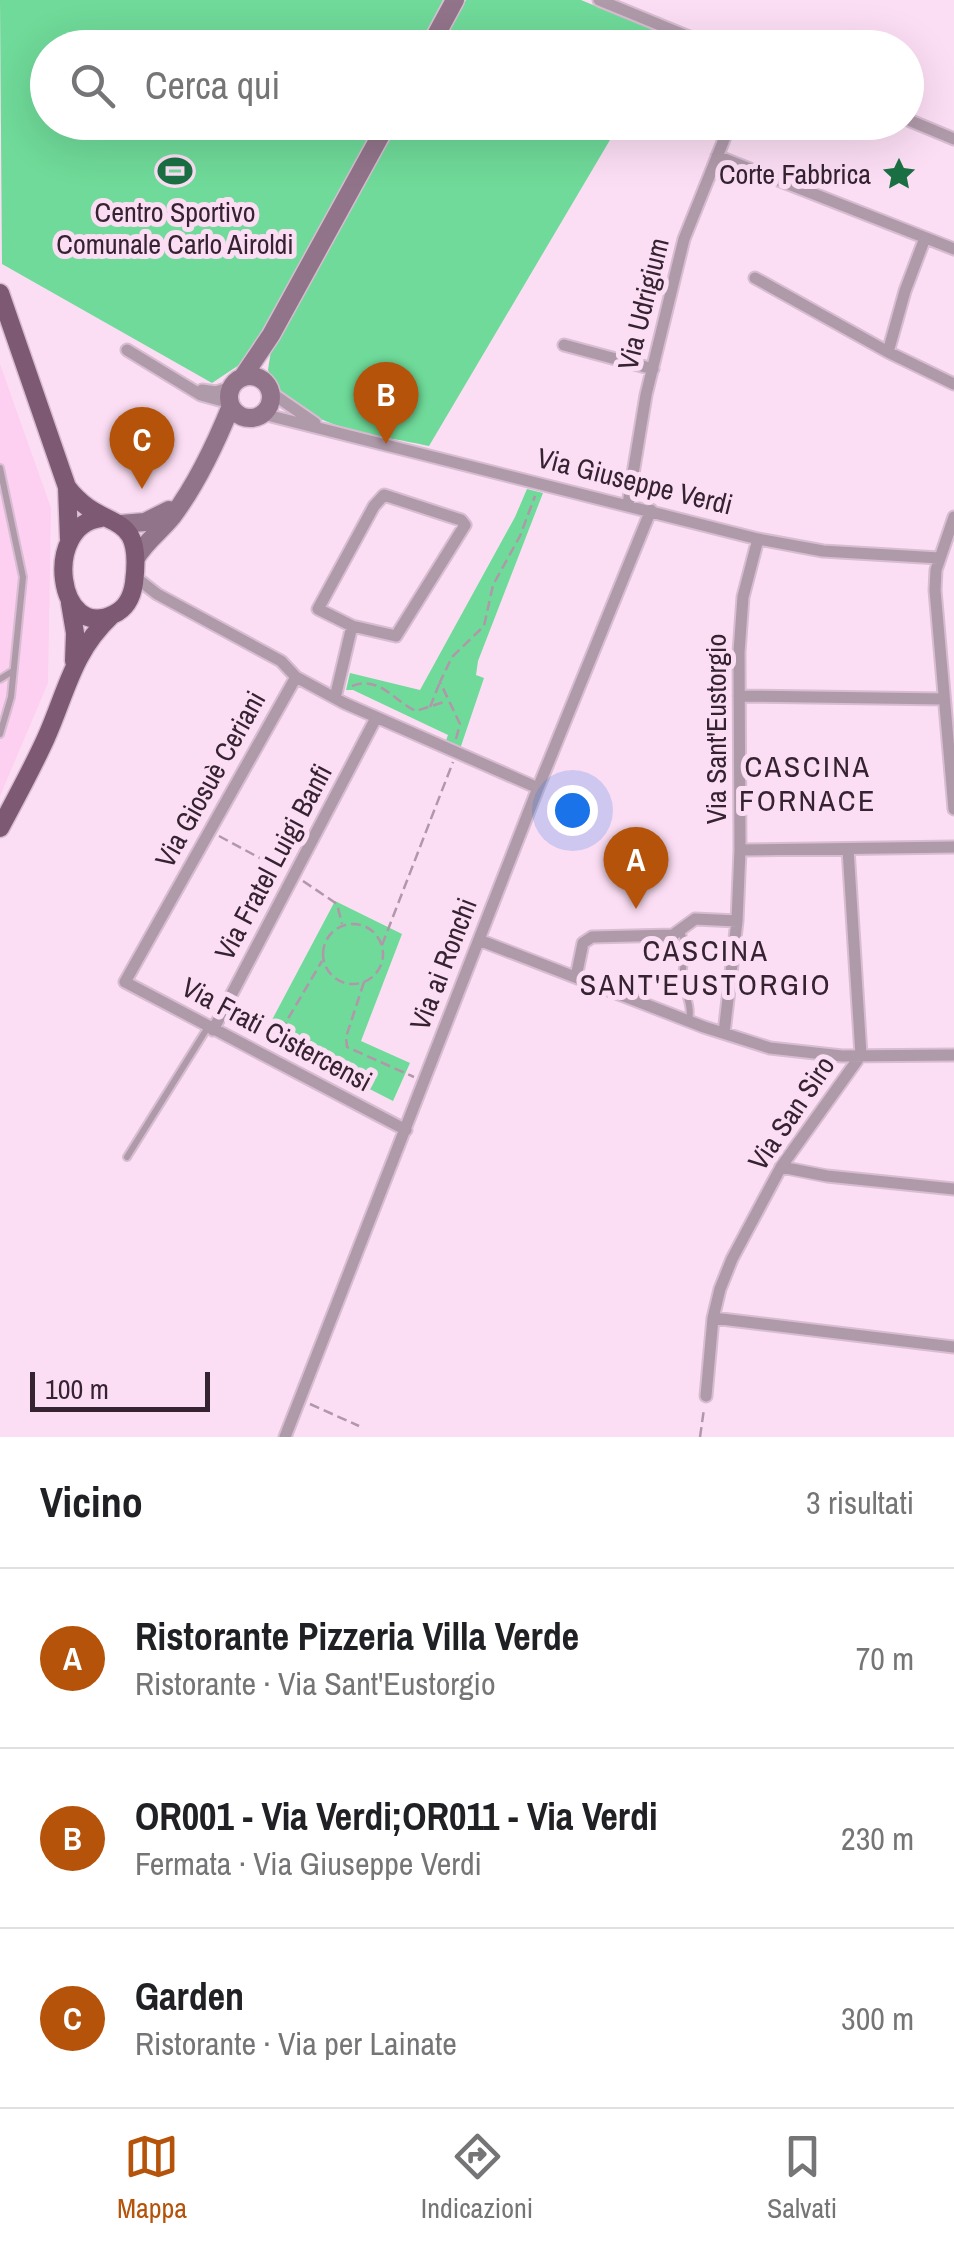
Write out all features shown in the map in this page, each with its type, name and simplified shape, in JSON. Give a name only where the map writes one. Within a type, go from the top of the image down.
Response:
[{"type":"main road","points":[[0,294],[67,487],[69,539],[64,587],[75,632],[74,662]]},
{"type":"main road","points":[[0,828],[47,735],[74,662],[93,634],[130,599],[135,567],[132,536],[121,524],[101,518],[81,504],[67,487]]},
{"type":"main road","points":[[69,539],[84,522],[101,518]]},
{"type":"main road","points":[[70,602],[88,616],[111,616]]},
{"type":"street","points":[[439,30],[455,0]]},
{"type":"street","points":[[598,0],[672,30]]},
{"type":"street","points":[[924,128],[954,140]]},
{"type":"street","points":[[240,401],[271,336],[378,140]]},
{"type":"street","name":"Via Udrigium","points":[[628,504],[653,369],[684,238],[724,140]]},
{"type":"street","points":[[717,156],[954,249]]},
{"type":"street","points":[[888,352],[925,238]]},
{"type":"street","points":[[755,278],[954,384]]},
{"type":"street","points":[[240,401],[270,404],[265,356],[271,336]]},
{"type":"street","points":[[564,346],[653,369]]},
{"type":"street","name":"Via Giuseppe Verdi","points":[[127,350],[193,388],[322,428],[758,539],[823,550],[940,558]]},
{"type":"street","points":[[267,387],[254,377],[167,522],[145,542],[135,567],[156,594],[281,661],[296,677]]},
{"type":"street","name":"Via Giuseppe Verdi","points":[[267,387],[322,428]]},
{"type":"street","points":[[384,495],[465,524],[396,636],[352,626],[318,609],[374,506],[384,495]]},
{"type":"street","points":[[121,524],[145,522],[178,505]]},
{"type":"street","name":"Via ai Ronchi","points":[[285,1437],[538,788],[651,510]]},
{"type":"street","points":[[954,518],[940,558],[935,590],[954,809]]},
{"type":"street","name":"Via Sant'Eustorgio","points":[[724,1034],[738,921],[743,597],[758,539]]},
{"type":"street","points":[[339,700],[352,626]]},
{"type":"street","name":"Via Giosuè Ceriani","points":[[126,982],[296,677],[376,718],[538,788]]},
{"type":"street","points":[[739,696],[943,699]]},
{"type":"street","name":"Via Fratel Luigi Banfi","points":[[211,1028],[376,718]]},
{"type":"street","points":[[740,850],[954,847]]},
{"type":"street","name":"Via San Siro","points":[[706,1396],[713,1318],[732,1259],[781,1167],[861,1055],[848,849]]},
{"type":"street","points":[[576,977],[587,939],[607,934],[673,935],[695,918],[738,921]]},
{"type":"street","points":[[480,940],[770,1048],[821,1055],[954,1054]]},
{"type":"street","name":"Via Frati Cistercensi","points":[[126,982],[406,1130]]},
{"type":"street","points":[[781,1167],[954,1189]]},
{"type":"street","points":[[713,1318],[954,1348]]},
{"type":"lane","points":[[0,468],[23,577],[14,670],[0,734]]},
{"type":"lane","points":[[0,679],[14,670]]},
{"type":"lane","points":[[680,931],[684,936],[683,975],[691,1008],[689,1021]]},
{"type":"lane","points":[[127,1157],[211,1028]]},
{"type":"path","points":[[429,708],[452,657],[484,626],[493,586],[520,536],[538,490]]},
{"type":"path","points":[[339,700],[354,684],[369,682],[386,689],[411,710],[421,711],[448,701]]},
{"type":"path","points":[[323,960],[332,976],[350,984],[364,982],[382,964],[382,945],[454,760],[448,758],[460,724],[440,682]]},
{"type":"path","points":[[265,1056],[323,960],[327,938],[342,925],[362,924],[382,945]]},
{"type":"path","points":[[364,982],[346,1037],[347,1047],[424,1082]]},
{"type":"path","points":[[700,1437],[706,1396]]},
{"type":"path","points":[[300,1400],[359,1426]]},
{"type":"shaded area","points":[[0,364],[51,508],[48,683],[0,796]]},
{"type":"green space","name":"Centro Sportivo Comunale Carlo Airoldi","points":[[0,0],[443,0],[427,30],[30,30],[30,140],[368,140],[245,361],[212,383],[2,264]]},
{"type":"green space","points":[[466,0],[581,0],[654,30],[449,30]]},
{"type":"green space","points":[[388,140],[610,140],[429,446],[337,425],[295,405],[268,370],[271,350]]},
{"type":"green space","points":[[527,489],[543,493],[478,661],[476,675],[484,678],[460,749],[445,743],[448,735],[346,690],[350,673],[420,690]]},
{"type":"green space","points":[[335,901],[402,934],[361,1041],[410,1063],[393,1101],[264,1035]]},
{"type":"place","name":"Centro Sportivo Comunale Carlo Airoldi","points":[[175,171]]},
{"type":"place","name":"Corte Fabbrica","points":[[899,174]]},
{"type":"place","name":"OR001 - Via Verdi;OR011 - Via Verdi","points":[[386,444]]},
{"type":"place","name":"Garden","points":[[142,489]]},
{"type":"place","name":"Ristorante Pizzeria Villa Verde","points":[[636,909]]},
{"type":"district","name":"CASCINA FORNACE","points":[[808,783]]},
{"type":"district","name":"CASCINA SANT'EUSTORGIO","points":[[706,967]]}]
